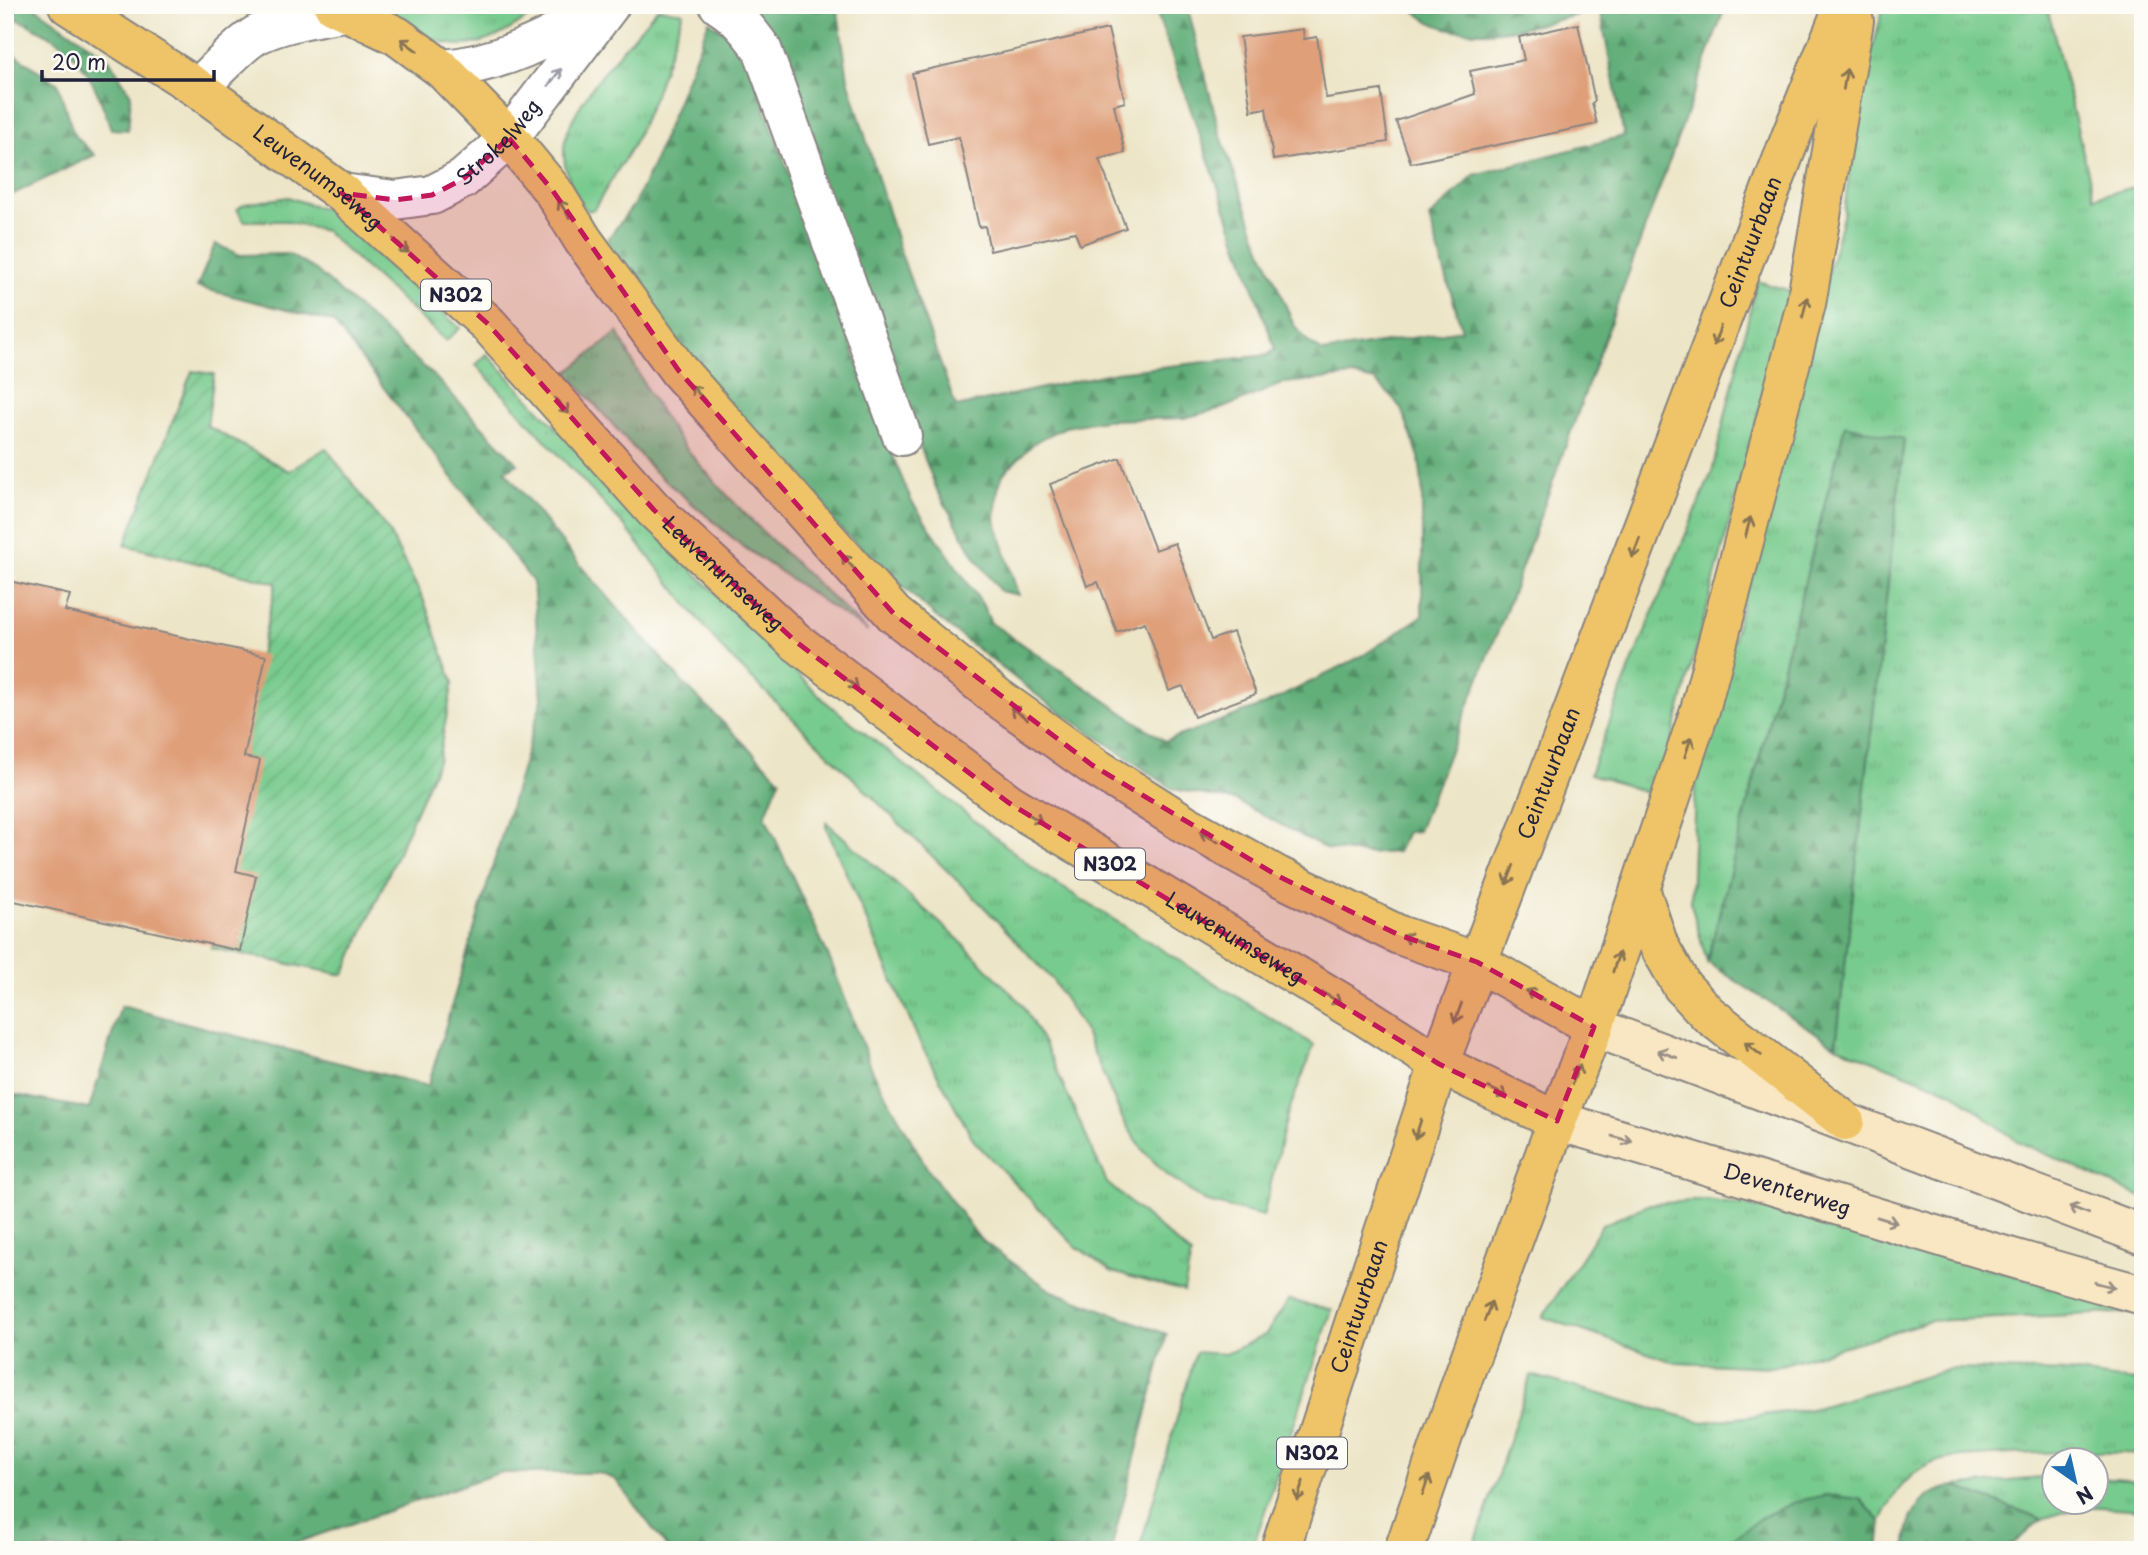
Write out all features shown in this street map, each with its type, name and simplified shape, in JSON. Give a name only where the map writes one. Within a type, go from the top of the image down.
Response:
[{"type":"main road","name":"Leuvenumseweg","points":[[68,5],[198,89],[342,192],[488,324],[654,509],[795,641],[1009,803],[1364,1016],[1439,1064]]},
{"type":"main road","name":"Ceintuurbaan","points":[[1280,1550],[1439,1064],[1476,962],[1698,387],[1792,134],[1844,5]]},
{"type":"main road","points":[[1404,1550],[1464,1375],[1594,1027],[1700,710],[1807,304],[1857,5]]},
{"type":"main road","points":[[341,8],[397,36],[442,69],[509,138],[553,191],[583,240],[679,371],[894,614],[996,697],[1092,765],[1185,824],[1278,876],[1399,935],[1476,962],[1594,1027],[2143,1235]]},
{"type":"main road","points":[[1640,890],[1659,946],[1682,986],[1708,1014],[1845,1121]]},
{"type":"main road","name":"Deventerweg","points":[[1439,1064],[1557,1121],[1687,1158],[2018,1261],[2143,1295]]},
{"type":"street","name":"Strokelweg","points":[[442,69],[461,67],[528,47],[608,5]]},
{"type":"street","name":"Strokelweg","points":[[342,192],[395,200],[432,195],[463,179],[509,138],[608,5]]},
{"type":"street","points":[[719,5],[747,27],[762,49],[902,436]]},
{"type":"street","points":[[198,89],[256,35],[289,22],[341,8]]},
{"type":"highlighted area","points":[[509,138],[553,191],[679,371],[894,614],[1092,765],[1278,876],[1399,935],[1477,962],[1594,1027],[1557,1121],[1439,1064],[1009,803],[795,641],[654,510],[488,324],[342,193],[395,200],[432,195],[463,179]]},
{"type":"green space","points":[[5,5],[32,5],[109,59],[131,95],[128,130],[111,129],[93,84],[72,53],[49,36],[5,13]]},
{"type":"green space","points":[[389,5],[545,5],[499,35],[481,43],[463,45],[427,37],[378,13]]},
{"type":"green space","points":[[748,5],[837,5],[848,79],[898,245],[956,407],[1116,372],[1268,355],[1275,349],[1154,5],[1187,5],[1219,130],[1257,238],[1294,325],[1308,342],[1323,352],[1462,330],[1429,218],[1474,175],[1624,136],[1600,9],[1528,26],[1474,32],[1449,29],[1427,20],[1410,5],[1726,5],[1501,624],[1418,831],[1407,832],[1397,852],[1365,854],[1326,849],[1237,801],[1173,789],[1046,702],[936,617],[811,502],[706,384],[607,240],[634,204],[651,169],[709,21],[742,44],[881,428],[911,500],[982,604],[991,623],[1165,741],[1267,704],[1364,655],[1422,616],[1422,484],[1419,457],[1402,410],[1393,398],[1375,381],[1353,376],[1284,383],[1223,408],[1184,418],[1104,420],[1065,427],[1035,442],[1003,474],[998,489],[995,518],[1018,595],[1000,591],[975,557],[937,490]]},
{"type":"green space","points":[[1884,5],[2047,5],[2094,197],[2143,185],[2143,1198],[2017,1141],[1954,1093],[1836,1046],[1904,440],[1845,426],[1707,962],[1691,904],[1695,786],[1844,212],[1859,101]]},
{"type":"green space","points":[[658,8],[683,12],[655,95],[633,145],[594,209],[589,211],[579,199],[566,170],[564,147],[568,130],[588,93],[602,74]]},
{"type":"green space","points":[[5,48],[58,84],[74,135],[95,155],[5,198]]},
{"type":"green space","points":[[288,197],[326,210],[460,328],[446,341],[325,231],[286,221],[244,221],[237,209],[245,204]]},
{"type":"green space","points":[[215,244],[240,255],[288,254],[316,270],[433,375],[518,464],[505,471],[580,565],[683,683],[780,779],[765,816],[831,962],[873,1072],[927,1168],[980,1239],[1050,1290],[1167,1334],[1111,1550],[669,1550],[615,1479],[598,1473],[498,1473],[275,1550],[5,1550],[5,1093],[89,1109],[121,1006],[428,1086],[542,699],[533,582],[333,322],[197,287]]},
{"type":"green space","points":[[1757,281],[1791,291],[1657,796],[1590,774],[1631,665],[1712,472]]},
{"type":"green space","points":[[618,332],[640,377],[685,447],[750,519],[868,632],[741,545],[655,472],[567,373]]},
{"type":"green space","points":[[487,354],[661,539],[826,702],[1041,874],[1314,1045],[1287,1116],[1263,1216],[1204,1201],[1166,1174],[1142,1149],[1123,1120],[1083,1028],[1052,979],[985,908],[723,650],[626,528],[476,365]]},
{"type":"green space","points":[[192,371],[214,374],[207,426],[289,471],[326,448],[389,532],[425,603],[453,682],[438,761],[344,975],[211,948],[257,762],[238,754],[276,583],[125,545]]},
{"type":"green space","points":[[1845,425],[1904,439],[1836,1046],[1707,962]]},
{"type":"green space","points":[[826,822],[958,939],[1022,1004],[1047,1049],[1107,1183],[1191,1255],[1184,1291],[1112,1272],[1073,1244],[974,1141],[919,1041]]},
{"type":"green space","points":[[1707,1200],[1804,1215],[2143,1312],[1930,1321],[1774,1367],[1676,1363],[1543,1317],[1602,1225],[1650,1204]]},
{"type":"green space","points":[[1289,1300],[1332,1310],[1252,1550],[1139,1550],[1196,1352],[1226,1354],[1265,1335]]},
{"type":"green space","points":[[1951,1369],[2069,1372],[2143,1382],[2143,1454],[2110,1452],[2110,1446],[2039,1446],[2039,1453],[1943,1460],[1928,1465],[1905,1482],[1881,1522],[1860,1499],[1795,1502],[1761,1518],[1718,1550],[1473,1550],[1531,1375],[1703,1422],[1811,1409]]},
{"type":"green space","points":[[2039,1478],[2039,1516],[2052,1516],[2042,1519],[1954,1486]]},
{"type":"green space","points":[[2110,1479],[2143,1481],[2143,1510],[2110,1508]]},
{"type":"green space","points":[[1954,1486],[2042,1519],[2006,1550],[1906,1550],[1909,1526],[1917,1508],[1932,1494]]},
{"type":"green space","points":[[1825,1495],[1860,1499],[1881,1522],[1878,1550],[1718,1550],[1760,1518],[1795,1502]]},
{"type":"building","points":[[1578,24],[1595,101],[1592,103],[1597,124],[1411,163],[1396,121],[1475,94],[1470,71],[1524,60],[1519,37]]},
{"type":"building","points":[[1108,29],[1125,102],[1114,105],[1125,153],[1099,159],[1126,228],[1080,245],[1075,232],[990,251],[985,226],[979,227],[959,137],[928,144],[912,73]]},
{"type":"building","points":[[1303,29],[1304,39],[1317,37],[1326,98],[1381,90],[1388,142],[1273,160],[1266,108],[1251,111],[1240,37]]},
{"type":"building","points":[[1120,458],[1155,550],[1175,543],[1211,640],[1233,632],[1256,694],[1194,717],[1183,686],[1169,691],[1145,622],[1117,632],[1098,582],[1087,586],[1050,484]]},
{"type":"building","points":[[5,580],[70,595],[65,611],[266,656],[244,757],[260,760],[236,871],[256,876],[240,951],[5,899]]}]
